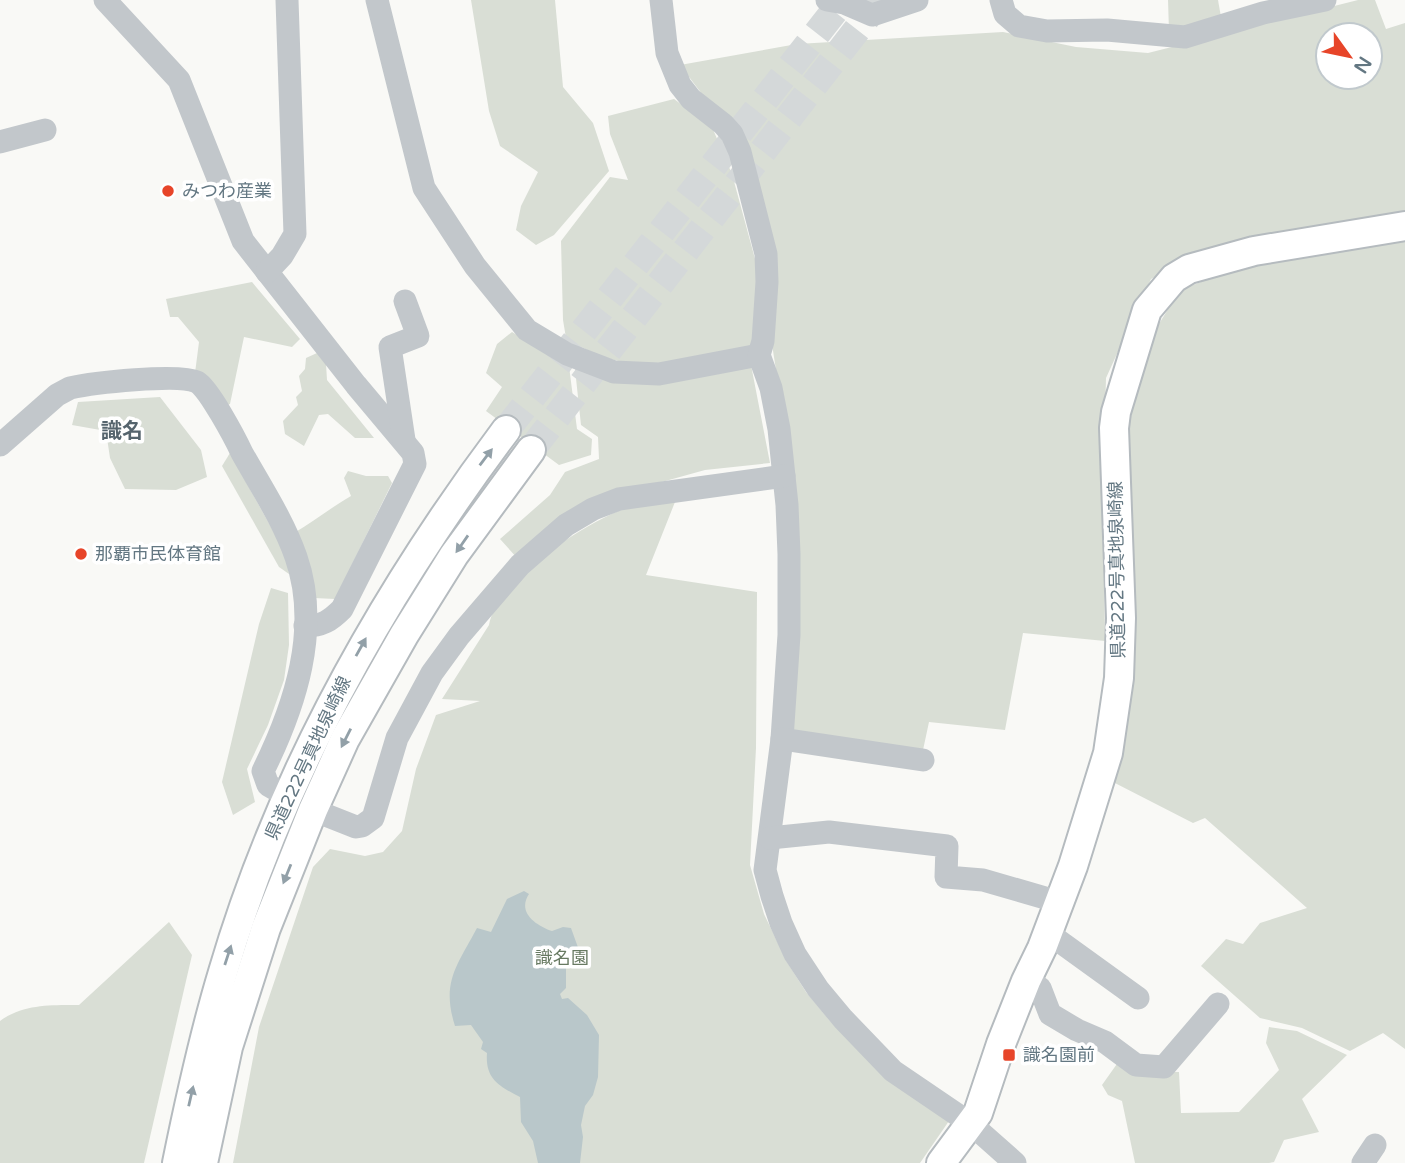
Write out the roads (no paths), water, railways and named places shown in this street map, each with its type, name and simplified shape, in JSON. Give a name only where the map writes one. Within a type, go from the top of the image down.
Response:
[{"type":"main road","name":"県道222号真地泉崎線","points":[[941,1163],[978,1113],[1026,981],[1048,933],[1099,784],[1119,678],[1121,597],[1114,428],[1116,412],[1147,310],[1174,278],[1198,266],[1254,250],[1405,226]]},
{"type":"main road","name":"県道222号真地泉崎線","points":[[177,1163],[209,1021],[239,920],[287,796],[360,649],[390,597],[429,536],[506,430]]},
{"type":"main road","name":"県道222号真地泉崎線","points":[[203,1163],[228,1047],[266,928],[313,810],[345,739],[419,609],[461,544],[531,450]]},
{"type":"street","points":[[105,0],[180,80],[243,241],[413,453],[415,464],[342,609],[329,622],[305,626]]},
{"type":"street","points":[[267,272],[282,256],[295,234],[287,0]]},
{"type":"street","points":[[377,0],[424,188],[475,266],[527,330],[567,354],[614,372],[659,374],[759,355]]},
{"type":"street","points":[[661,0],[667,53],[680,85],[691,99],[732,134],[740,152],[766,262],[763,341],[759,355],[771,388],[779,429],[789,554],[789,635],[782,739],[765,870],[772,896],[795,954],[818,989],[843,1019],[893,1070],[971,1124],[1015,1163]]},
{"type":"street","points":[[827,0],[844,3],[872,15],[917,0]]},
{"type":"street","points":[[1001,0],[1005,14],[1018,26],[1047,31],[1107,30],[1185,37],[1264,13],[1325,0]]},
{"type":"street","points":[[0,142],[45,130]]},
{"type":"street","points":[[404,440],[390,347],[418,336],[405,301]]},
{"type":"street","points":[[0,445],[57,395],[71,388],[182,378],[201,385],[237,443],[291,545],[302,580],[305,626],[298,689],[285,726],[263,771],[268,785],[287,796]]},
{"type":"street","points":[[313,810],[356,827],[373,818],[397,738],[432,673],[459,636],[520,565],[566,524],[618,499],[784,476]]},
{"type":"street","points":[[782,739],[923,760]]},
{"type":"street","points":[[770,838],[829,832],[947,846],[946,877],[983,880],[1059,902]]},
{"type":"street","points":[[1048,933],[1138,998]]},
{"type":"street","points":[[1026,981],[1040,988],[1050,1014],[1105,1042],[1136,1065],[1164,1067],[1218,1004]]},
{"type":"tunnel","points":[[506,430],[843,0]]},
{"type":"tunnel","points":[[531,450],[880,0]]},
{"type":"place","name":"みつわ産業","points":[[168,191]]},
{"type":"place","name":"那覇市民体育館","points":[[81,554]]},
{"type":"place","name":"識名園前","points":[[1009,1055]]},
{"type":"district","name":"識名","points":[[122,431]]},
{"type":"park label","name":"識名園","points":[[562,958]]}]
